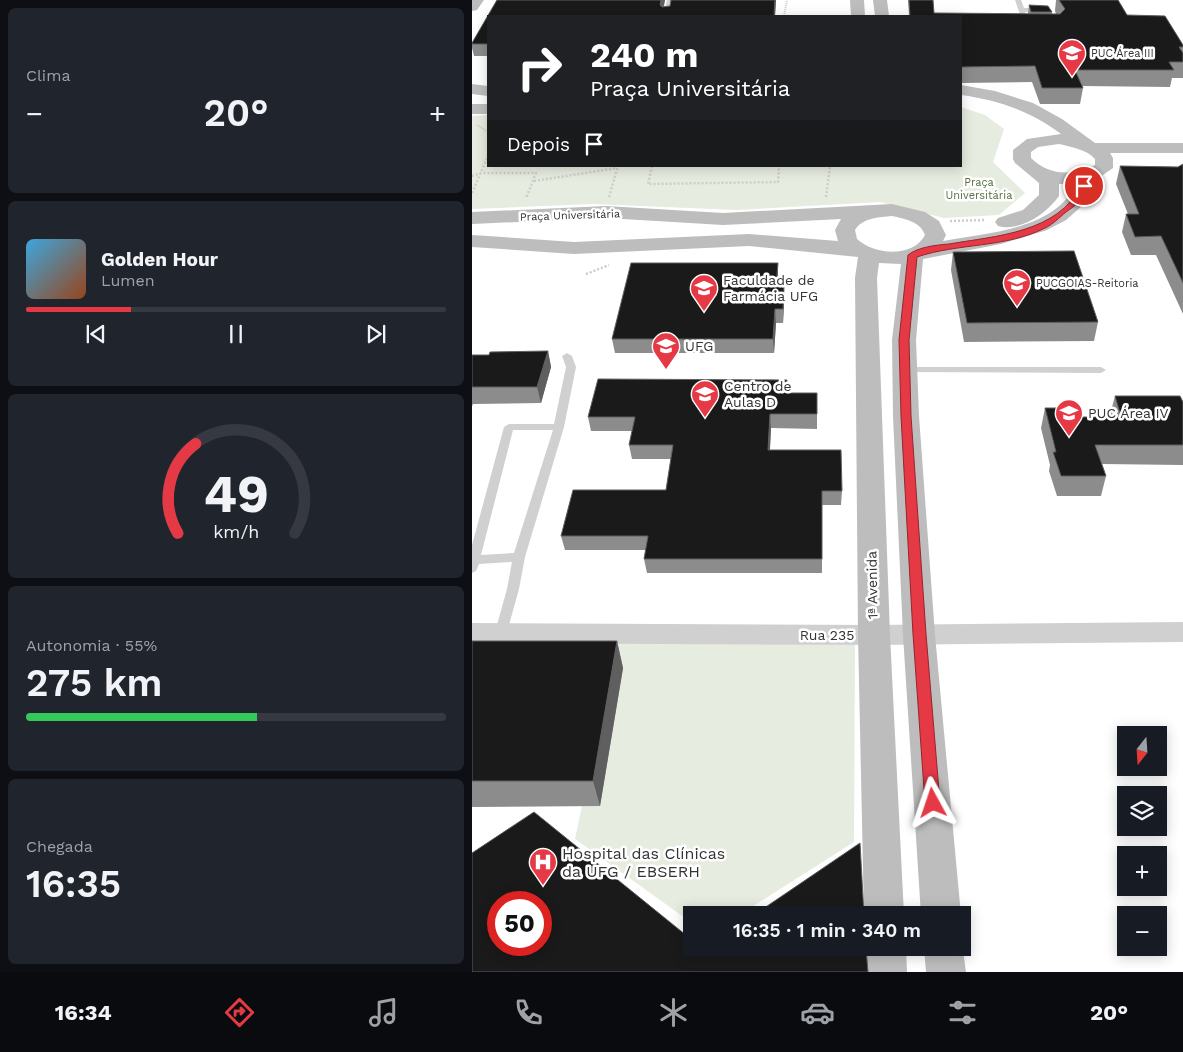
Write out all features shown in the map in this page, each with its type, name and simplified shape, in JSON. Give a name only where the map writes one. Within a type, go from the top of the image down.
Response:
[{"type":"main road","points":[[472,7],[477,0]]},
{"type":"main road","points":[[857,0],[858,15]]},
{"type":"main road","points":[[880,0],[882,15]]},
{"type":"main road","points":[[472,88],[487,91]]},
{"type":"main road","points":[[472,241],[574,248],[749,240],[862,252],[891,258],[914,255],[934,248],[1012,236],[1042,226],[1076,201],[1098,171],[1104,158],[1068,129],[1040,111],[1002,97],[962,90]]},
{"type":"main road","points":[[962,100],[1018,114],[1030,121],[1036,129],[1036,142]]},
{"type":"main road","points":[[472,109],[487,109]]},
{"type":"main road","points":[[1124,168],[1098,171],[1069,179],[1043,175],[1031,170],[1023,164],[1020,158],[1021,151],[1036,142],[1059,139],[1088,146],[1182,148]]},
{"type":"main road","points":[[930,222],[948,226],[984,227],[1030,214],[1051,192],[1049,182],[1043,175]]},
{"type":"main road","points":[[862,252],[848,242],[845,234],[847,226],[854,219],[877,211]]},
{"type":"main road","name":"Praça Universitária","points":[[472,218],[606,212],[723,219],[877,211],[907,212],[930,222]]},
{"type":"main road","points":[[914,255],[933,244],[937,237],[936,229],[930,222]]},
{"type":"main road","name":"1ª Avenida","points":[[862,252],[866,278],[874,635],[884,906]]},
{"type":"main road","points":[[914,255],[904,340],[905,370],[919,634],[941,906]]},
{"type":"main road","points":[[886,956],[887,972]]},
{"type":"main road","points":[[945,956],[946,972]]},
{"type":"street","name":"Rua 235","points":[[472,633],[874,635],[1182,632]]},
{"type":"lane","points":[[666,15],[670,0]]},
{"type":"lane","points":[[1018,0],[1026,25],[1034,25]]},
{"type":"lane","points":[[1022,10],[1050,11]]},
{"type":"lane","points":[[501,632],[514,590],[519,557],[559,427],[571,367],[567,356]]},
{"type":"lane","points":[[905,370],[1101,370]]},
{"type":"lane","points":[[519,557],[473,564],[509,427],[559,427]]},
{"type":"path","points":[[784,15],[787,0]]},
{"type":"path","points":[[472,123],[487,131]]},
{"type":"path","points":[[472,193],[487,162]]},
{"type":"path","points":[[534,181],[618,167],[608,201]]},
{"type":"path","points":[[652,167],[648,184],[778,182],[779,167]]},
{"type":"path","points":[[826,200],[830,167]]},
{"type":"path","points":[[472,176],[481,173],[536,173],[523,204]]},
{"type":"green space","name":"Praça Universitária","points":[[962,107],[985,115],[1004,129],[993,162],[1025,193],[999,215],[944,218],[880,202],[737,210],[593,204],[472,209],[472,116],[487,115],[487,167],[962,167]]},
{"type":"green space","points":[[618,639],[855,645],[854,842],[753,906],[683,906],[683,917],[575,839]]},
{"type":"building","points":[[497,0],[661,0],[660,5],[662,7],[670,6],[671,0],[775,0],[774,15],[488,15]]},
{"type":"building","points":[[909,0],[933,0],[934,13],[1060,14],[1065,9],[1059,0],[1118,0],[1127,15],[1165,16],[1183,45],[1183,47],[1179,47],[1183,53],[1183,62],[1169,62],[1174,70],[1075,70],[1083,88],[1042,88],[1035,66],[962,67],[962,15],[910,15]]},
{"type":"building","points":[[1029,5],[1048,6],[1052,12],[1031,12]]},
{"type":"building","points":[[487,17],[487,44],[472,43]]},
{"type":"building","points":[[1183,164],[1183,283],[1161,236],[1135,237],[1126,214],[1139,214],[1120,166],[1178,167]]},
{"type":"building","points":[[1074,251],[1098,322],[967,323],[953,252]]},
{"type":"building","name":"Faculdade de Farmácia UFG","points":[[631,263],[778,263],[776,287],[784,287],[783,309],[775,309],[773,339],[612,339]]},
{"type":"building","points":[[548,351],[537,387],[472,387],[472,355],[489,355],[490,352]]},
{"type":"building","points":[[598,379],[787,380],[786,393],[817,393],[817,414],[770,414],[768,450],[841,450],[842,491],[822,491],[822,559],[644,559],[648,536],[561,536],[573,490],[666,490],[673,445],[629,445],[635,417],[588,417]]},
{"type":"building","points":[[1115,396],[1180,396],[1183,402],[1183,445],[1095,445],[1106,476],[1061,476],[1053,452],[1056,452],[1045,408],[1063,408],[1066,417],[1121,417]]},
{"type":"building","points":[[472,641],[617,641],[593,781],[472,781]]},
{"type":"building","name":"Hospital das Clínicas da UFG / EBSERH","points":[[534,812],[683,933],[683,956],[867,956],[868,972],[472,972],[472,853]]},
{"type":"building","points":[[860,843],[864,906],[767,906]]},
{"type":"place","name":"PUC Área III","points":[[1072,77]]},
{"type":"place","name":"PUCGOIAS-Reitoria","points":[[1017,307]]},
{"type":"place","name":"Faculdade de Farmácia UFG","points":[[704,312]]},
{"type":"place","name":"UFG","points":[[666,370]]},
{"type":"place","name":"Centro de Aulas D","points":[[705,418]]},
{"type":"place","name":"PUC Área IV","points":[[1069,437]]},
{"type":"place","name":"Hospital das Clínicas da UFG / EBSERH","points":[[543,886]]},
{"type":"route","points":[[933,803],[919,634],[906,416],[904,340],[913,255],[934,248],[975,244],[1012,236],[1042,226],[1076,201],[1082,193],[1084,186]]}]
